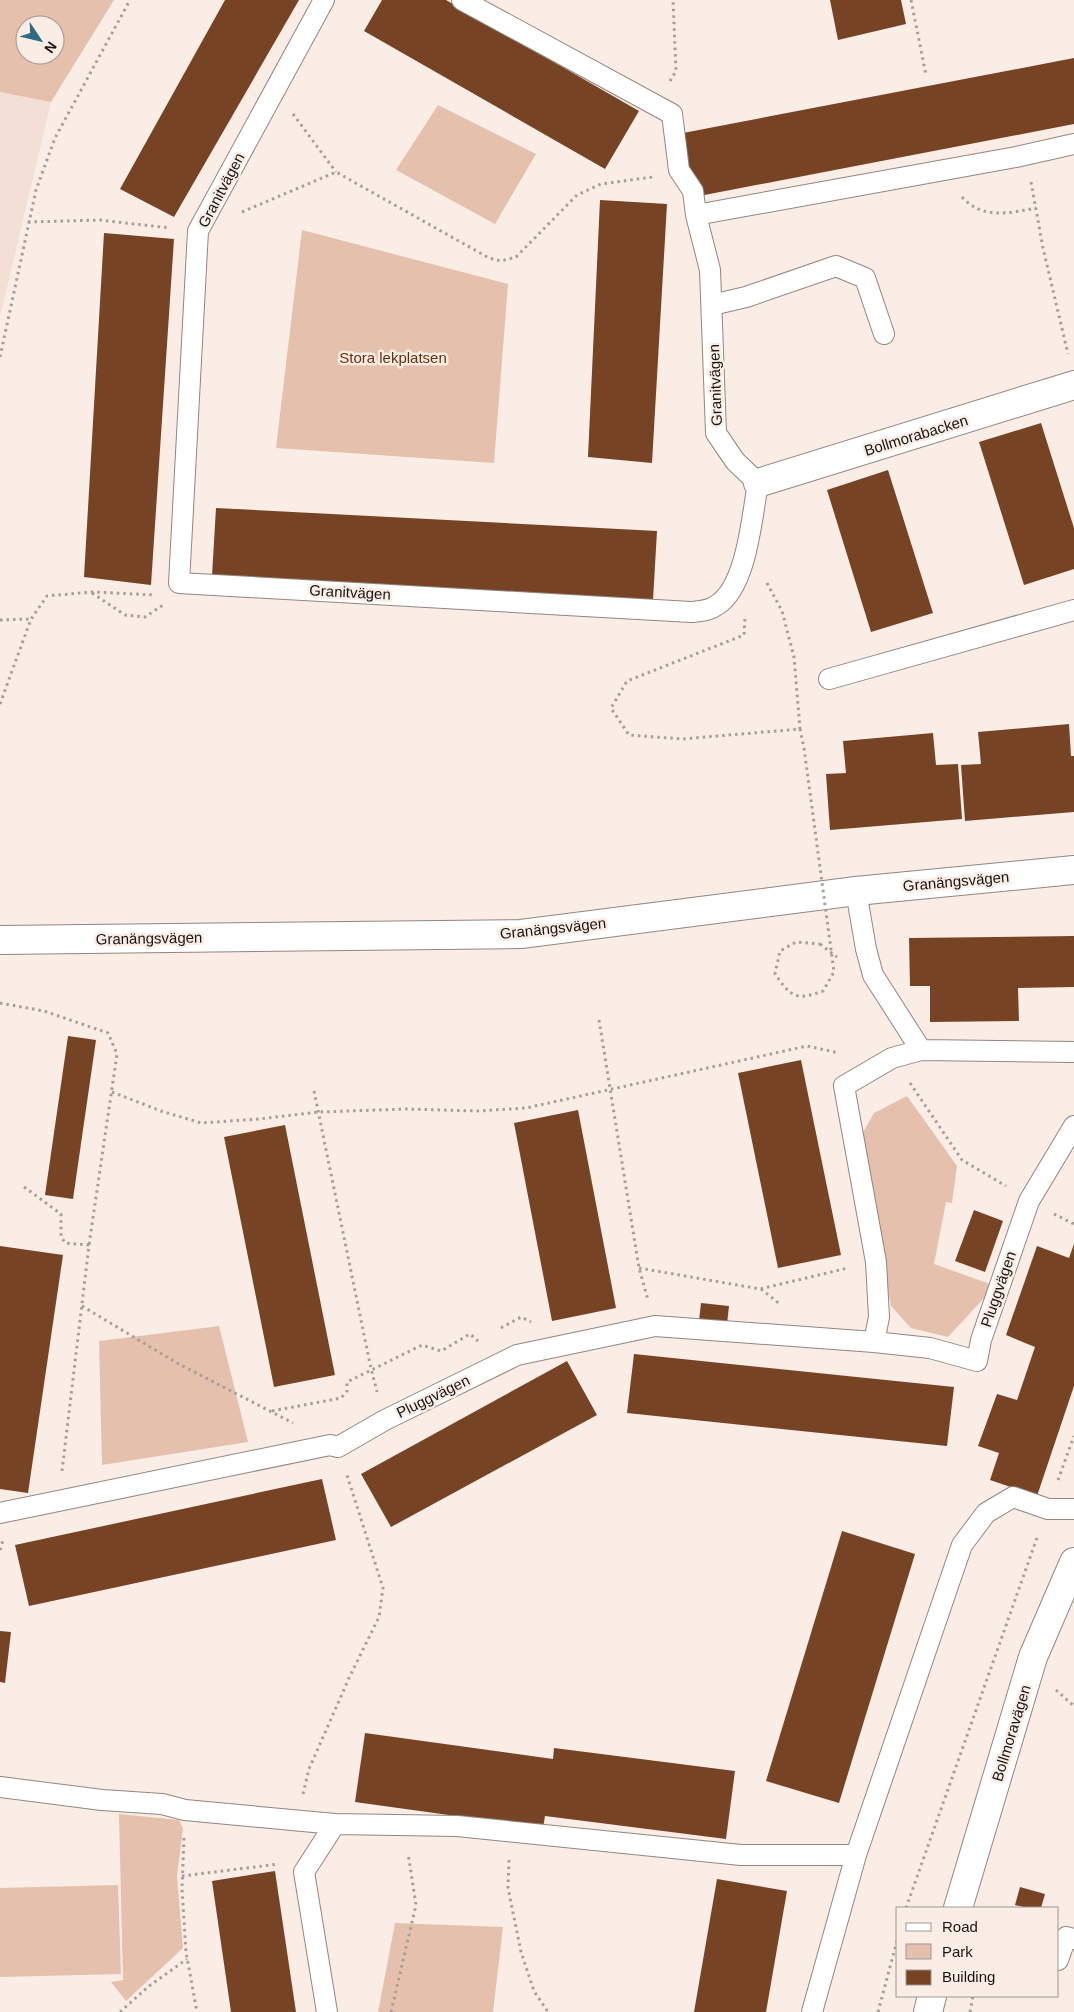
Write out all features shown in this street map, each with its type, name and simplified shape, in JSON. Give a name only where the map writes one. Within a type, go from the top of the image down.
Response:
[{"type":"street","name":"Bollmorabacken","points":[[758,483],[1074,385]]},
{"type":"street","name":"Granängsvägen","points":[[0,940],[521,934],[856,890],[1074,870]]},
{"type":"street","name":"Bollmoravägen","points":[[958,1907],[1033,1657],[1074,1562]]},
{"type":"street","points":[[928,2012],[932,1997]]},
{"type":"street","points":[[938,2012],[939,1997]]},
{"type":"lane","name":"Granitvägen","points":[[324,0],[198,231],[179,583],[691,612],[707,611],[719,604],[732,588],[745,562],[758,483],[735,461],[716,433],[710,270],[696,215],[693,191],[679,170],[672,114],[462,0]]},
{"type":"lane","points":[[696,215],[1074,144]]},
{"type":"lane","points":[[712,305],[746,298],[836,266],[865,278],[884,334]]},
{"type":"lane","points":[[829,679],[1074,610]]},
{"type":"lane","points":[[856,890],[866,949],[873,975],[921,1050]]},
{"type":"lane","points":[[874,1342],[879,1317],[876,1262],[844,1086],[892,1058],[921,1050],[1074,1052]]},
{"type":"lane","name":"Pluggvägen","points":[[0,1513],[334,1446],[517,1355],[655,1326],[874,1342],[930,1348],[976,1361],[980,1340],[1029,1201],[1074,1126]]},
{"type":"lane","points":[[812,2012],[856,1855],[962,1545],[986,1513],[1013,1496],[1048,1509],[1074,1509]]},
{"type":"lane","points":[[0,1787],[102,1800],[162,1804],[185,1810],[298,1819],[335,1824],[457,1826],[741,1855],[856,1855]]},
{"type":"lane","points":[[327,2012],[304,1872],[335,1824]]},
{"type":"lane","points":[[1059,1957],[1066,1937],[1074,1939]]},
{"type":"path","points":[[0,357],[36,190],[55,138],[130,0]]},
{"type":"path","points":[[655,105],[676,71],[673,0]]},
{"type":"path","points":[[911,0],[926,75]]},
{"type":"path","points":[[275,90],[336,172],[489,258],[501,261],[516,257],[577,195],[600,184],[655,177],[679,170]]},
{"type":"path","points":[[28,222],[100,220],[198,231],[336,172]]},
{"type":"path","points":[[1031,177],[1042,248],[1067,349]]},
{"type":"path","points":[[956,190],[967,202],[988,213],[1005,214],[1036,208]]},
{"type":"path","points":[[765,579],[782,611],[794,657],[800,729],[804,748],[834,972],[823,991],[806,997],[787,992],[775,974],[780,951],[796,942],[820,944],[841,960]]},
{"type":"path","points":[[92,592],[125,615],[145,617],[166,602],[179,583]]},
{"type":"path","points":[[0,704],[31,619],[47,596],[92,592],[153,596]]},
{"type":"path","points":[[745,618],[744,635],[627,681],[611,708],[629,735],[682,739],[800,729]]},
{"type":"path","points":[[0,620],[31,619]]},
{"type":"path","points":[[0,1003],[44,1011],[108,1033],[117,1054],[89,1245],[58,1500]]},
{"type":"path","points":[[598,1020],[639,1268],[655,1326]]},
{"type":"path","points":[[112,1092],[161,1111],[201,1123],[319,1112],[526,1108],[807,1046],[839,1053]]},
{"type":"path","points":[[892,1058],[962,1160],[1029,1201],[1074,1224]]},
{"type":"path","points":[[314,1091],[371,1370],[385,1420]]},
{"type":"path","points":[[24,1187],[61,1214],[61,1236],[65,1243],[89,1245]]},
{"type":"path","points":[[639,1268],[760,1289],[876,1262]]},
{"type":"path","points":[[82,1306],[177,1363],[272,1411],[334,1446],[382,1588],[379,1617],[349,1678],[309,1769],[298,1819]]},
{"type":"path","points":[[495,1332],[521,1317],[534,1324],[549,1348]]},
{"type":"path","points":[[272,1411],[341,1398],[347,1391],[347,1382],[422,1345],[441,1351],[470,1334],[478,1342],[487,1337]]},
{"type":"path","points":[[906,1907],[1074,1436]]},
{"type":"path","points":[[1054,1688],[1074,1706]]},
{"type":"path","points":[[185,1810],[182,1876],[187,1959],[197,2012]]},
{"type":"path","points":[[391,2012],[416,1905],[404,1825]]},
{"type":"path","points":[[510,1832],[508,1888],[521,1952],[534,1991],[548,2012]]},
{"type":"path","points":[[182,1876],[312,1860]]},
{"type":"path","points":[[878,2012],[896,1944]]},
{"type":"path","points":[[120,2012],[148,1986],[187,1959]]},
{"type":"path","points":[[970,2012],[973,1997]]},
{"type":"shaded area","points":[[0,92],[51,102],[0,317]]},
{"type":"green space","points":[[0,0],[114,0],[51,102],[0,92]]},
{"type":"green space","points":[[438,105],[536,154],[495,224],[396,170]]},
{"type":"green space","name":"Stora lekplatsen","points":[[302,230],[508,284],[494,463],[276,448]]},
{"type":"green space","points":[[907,1096],[957,1166],[952,1203],[946,1202],[934,1264],[990,1284],[985,1297],[948,1337],[911,1328],[891,1306],[861,1136],[874,1113]]},
{"type":"green space","points":[[219,1326],[248,1442],[102,1465],[99,1341]]},
{"type":"green space","points":[[119,1814],[179,1820],[183,1828],[177,1876],[183,1948],[126,2001],[111,1982],[123,1980]]},
{"type":"green space","points":[[118,1885],[121,1974],[0,1977],[0,1888]]},
{"type":"green space","points":[[395,1923],[503,1927],[493,2012],[378,2012]]},
{"type":"building","points":[[225,0],[299,0],[174,217],[120,189]]},
{"type":"building","points":[[382,0],[446,0],[639,111],[605,169],[364,31]]},
{"type":"building","points":[[830,0],[901,0],[906,24],[838,40]]},
{"type":"building","points":[[1074,58],[1074,124],[694,197],[683,133]]},
{"type":"building","points":[[600,200],[667,204],[652,463],[588,457]]},
{"type":"building","points":[[104,233],[174,239],[151,585],[84,577]]},
{"type":"building","points":[[1041,423],[1074,528],[1074,569],[1024,585],[979,442]]},
{"type":"building","points":[[888,470],[933,613],[871,632],[827,490]]},
{"type":"building","points":[[216,508],[657,531],[653,600],[212,576]]},
{"type":"building","points":[[1069,724],[1071,756],[1074,756],[1074,812],[965,821],[961,765],[981,764],[978,732]]},
{"type":"building","points":[[933,733],[936,765],[958,764],[962,819],[830,830],[826,774],[846,773],[843,741]]},
{"type":"building","points":[[1074,936],[1074,987],[1018,988],[1019,1021],[930,1022],[930,986],[910,986],[909,938]]},
{"type":"building","points":[[68,1036],[96,1040],[73,1199],[45,1195]]},
{"type":"building","points":[[801,1060],[841,1255],[778,1268],[738,1073]]},
{"type":"building","points":[[578,1110],[616,1308],[552,1321],[514,1123]]},
{"type":"building","points":[[285,1125],[335,1375],[274,1387],[224,1137]]},
{"type":"building","points":[[974,1210],[1003,1221],[985,1272],[955,1261]]},
{"type":"building","points":[[1074,1244],[1074,1386],[1037,1496],[990,1480],[999,1453],[978,1446],[997,1394],[1017,1400],[1035,1347],[1006,1335],[1037,1246],[1069,1258]]},
{"type":"building","points":[[0,1246],[63,1255],[28,1493],[0,1489]]},
{"type":"building","points":[[701,1303],[729,1306],[727,1324],[699,1321]]},
{"type":"building","points":[[634,1354],[954,1387],[947,1446],[627,1413]]},
{"type":"building","points":[[567,1361],[597,1415],[391,1527],[361,1474]]},
{"type":"building","points":[[322,1479],[336,1540],[29,1606],[15,1545]]},
{"type":"building","points":[[842,1531],[915,1554],[839,1803],[766,1781]]},
{"type":"building","points":[[0,1631],[11,1632],[5,1683],[0,1682]]},
{"type":"building","points":[[365,1733],[553,1759],[554,1748],[735,1771],[726,1839],[545,1816],[543,1828],[355,1802]]},
{"type":"building","points":[[275,1871],[296,2012],[231,2012],[212,1881]]},
{"type":"building","points":[[717,1879],[787,1891],[766,2012],[694,2012]]},
{"type":"building","points":[[1020,1887],[1045,1894],[1041,1907],[1015,1905]]}]
